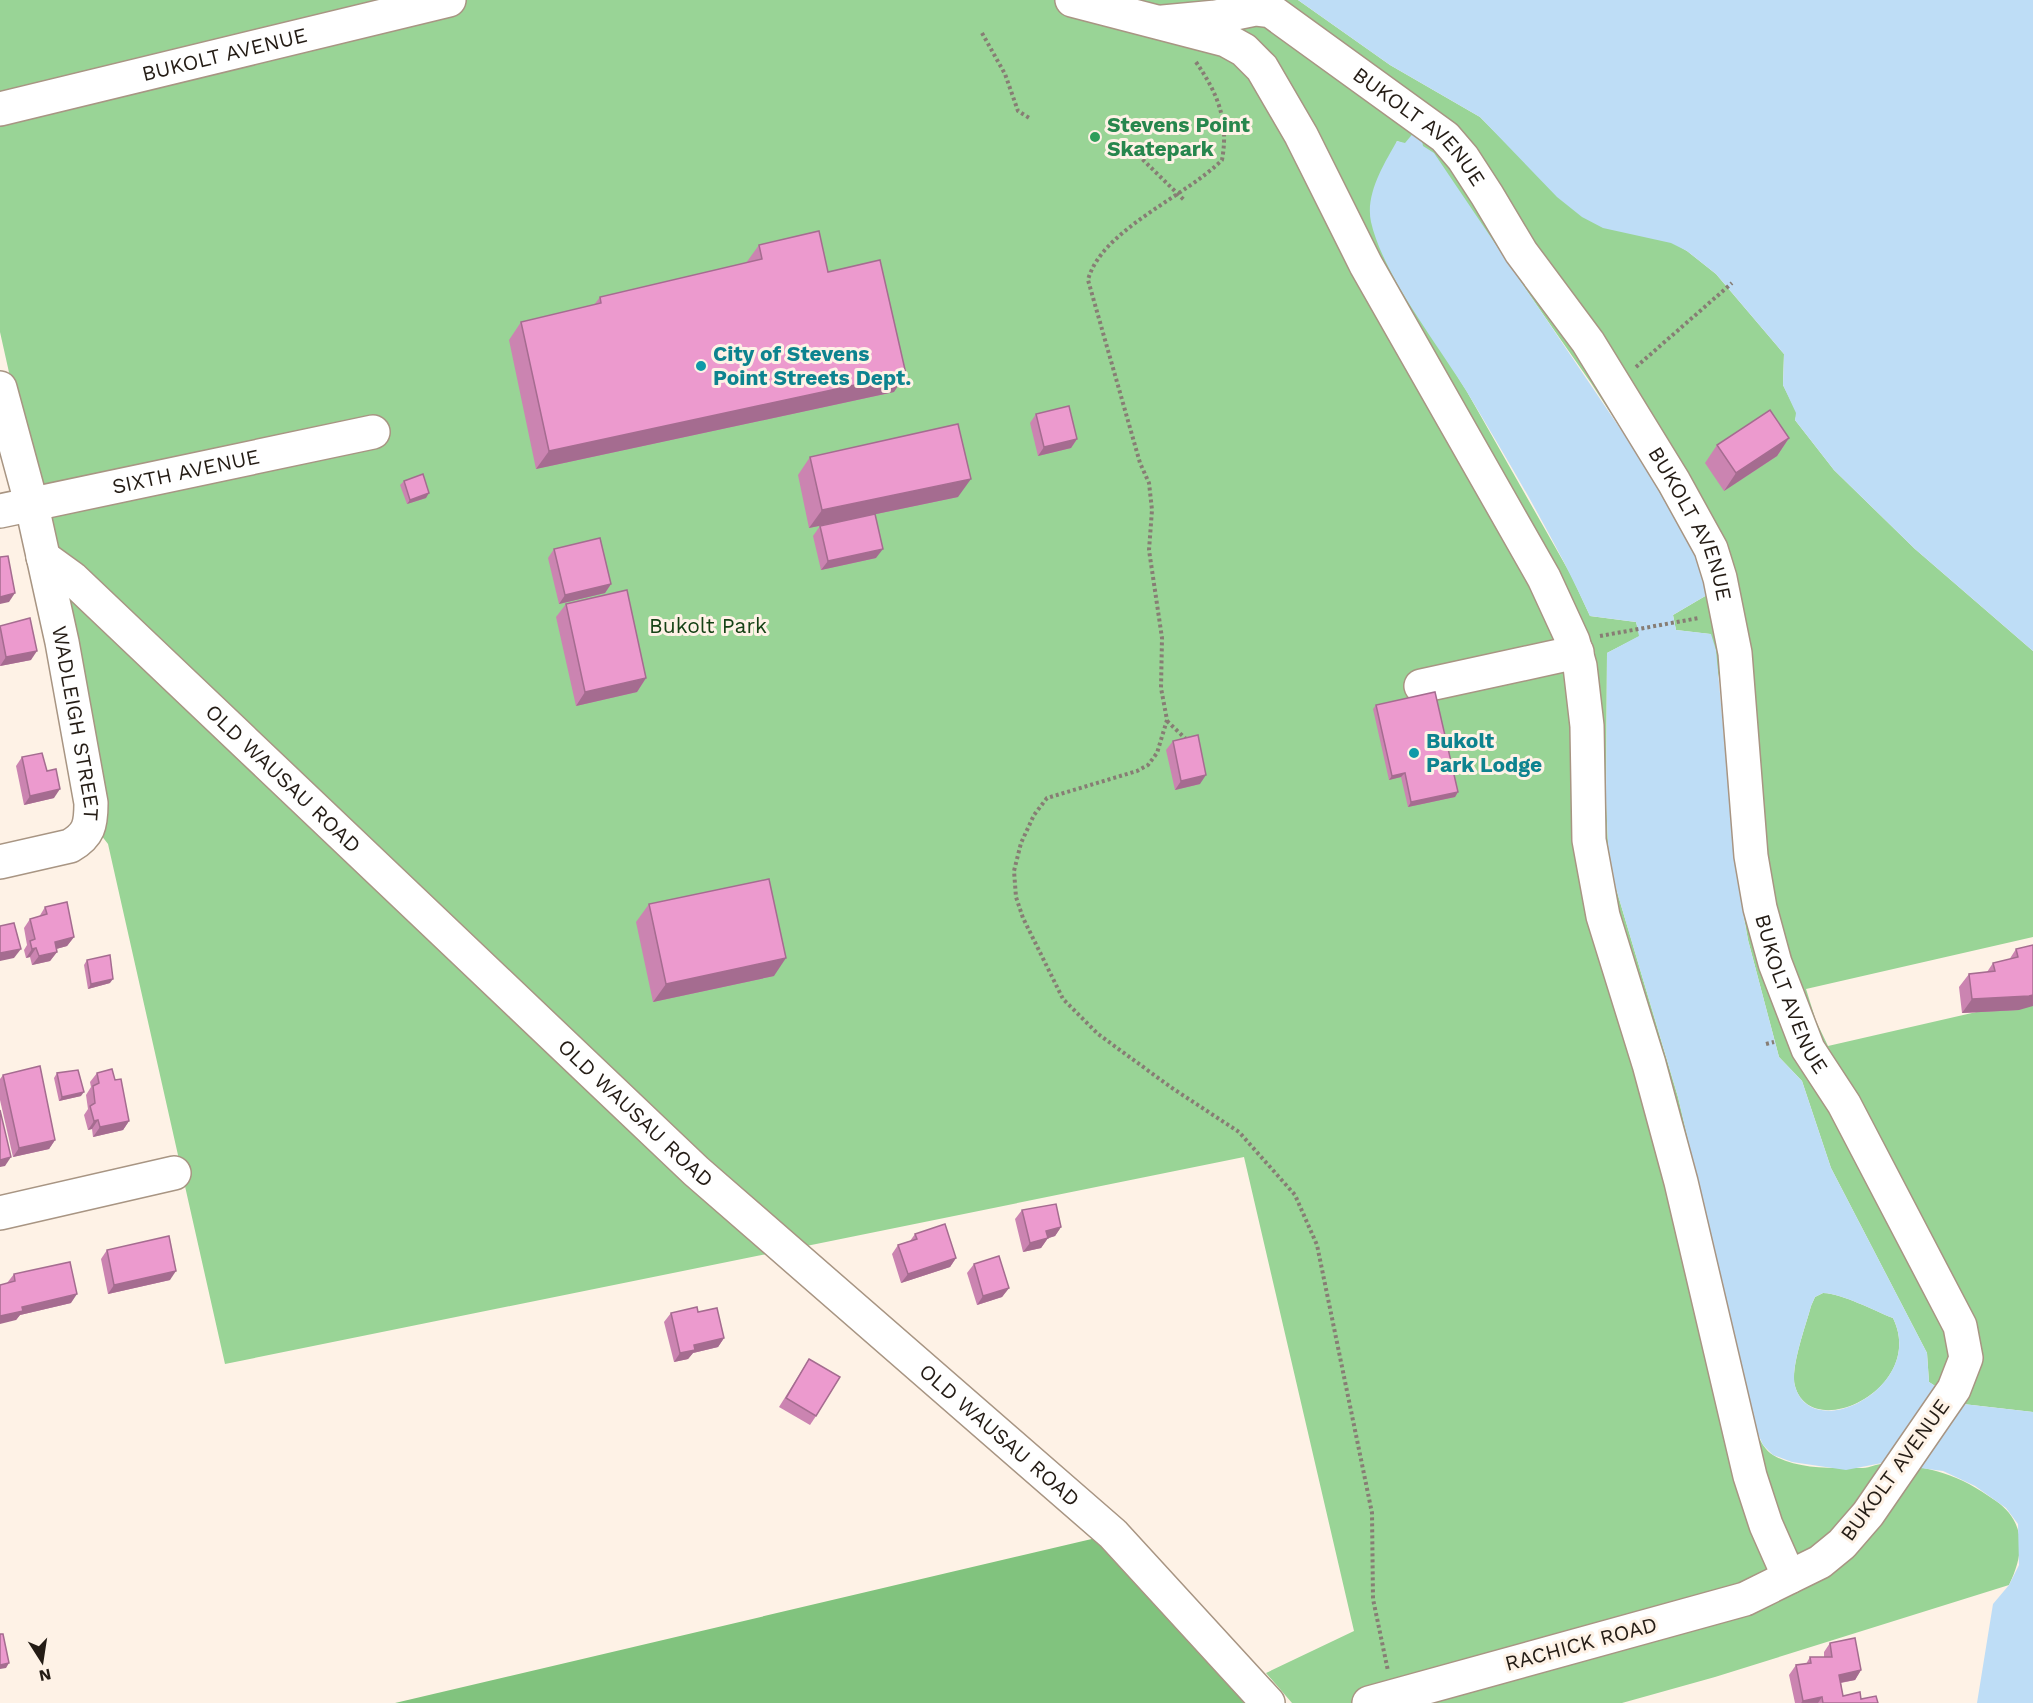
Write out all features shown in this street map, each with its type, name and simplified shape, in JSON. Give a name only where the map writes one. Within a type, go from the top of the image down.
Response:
[{"type":"street","name":"BUKOLT AVENUE","points":[[0,109],[449,0]]},
{"type":"street","name":"BUKOLT AVENUE","points":[[1072,0],[1226,40],[1244,50],[1262,68],[1300,135],[1366,265],[1544,578],[1575,646],[1587,726],[1589,840],[1603,916],[1681,1182],[1750,1476],[1766,1525],[1790,1577],[1820,1562],[1842,1544],[1954,1389],[1966,1358],[1960,1326],[1844,1104],[1808,1049],[1775,963],[1760,908],[1751,856],[1735,653],[1720,578],[1711,549],[1674,482],[1588,342],[1521,252],[1463,158],[1445,137],[1271,11],[1255,9],[1216,17],[1163,22]]},
{"type":"street","points":[[0,388],[32,506],[43,557]]},
{"type":"street","name":"SIXTH AVENUE","points":[[0,511],[372,432]]},
{"type":"street","name":"WADLEIGH STREET","points":[[0,862],[69,846],[87,833],[91,823],[87,769],[43,557]]},
{"type":"street","name":"OLD WAUSAU ROAD","points":[[43,557],[72,578],[696,1171],[1113,1534],[1268,1703]]},
{"type":"street","points":[[1421,686],[1575,646]]},
{"type":"street","points":[[0,1213],[174,1173]]},
{"type":"street","name":"RACHICK ROAD","points":[[1381,1699],[1745,1599],[1790,1577]]},
{"type":"path","points":[[982,33],[1005,74],[1018,111],[1030,118]]},
{"type":"path","points":[[1192,54],[1217,97],[1223,123],[1222,160],[1208,174],[1118,237],[1097,257],[1089,280],[1137,452],[1149,483],[1152,510],[1150,569],[1162,638],[1161,688],[1167,720],[1157,753],[1148,765],[1137,771],[1047,798],[1034,815],[1021,843],[1014,871],[1016,897],[1063,999],[1098,1034],[1117,1049],[1239,1132],[1295,1195],[1307,1218],[1317,1245],[1372,1513],[1373,1599],[1381,1699]]},
{"type":"path","points":[[1134,150],[1184,200]]},
{"type":"path","points":[[1615,386],[1732,283]]},
{"type":"path","points":[[1575,646],[1638,629],[1675,622]]},
{"type":"path","points":[[1167,720],[1191,744]]},
{"type":"green space","name":"Bukolt Park","points":[[0,0],[1298,0],[1390,65],[1480,117],[1503,140],[1687,251],[1716,274],[1784,354],[1783,385],[1797,413],[1795,420],[1834,470],[1915,549],[2033,651],[2033,937],[1806,989],[1816,1021],[1828,1046],[2033,999],[2033,1412],[1963,1404],[1929,1382],[1927,1353],[1831,1168],[1802,1081],[1779,1057],[1748,940],[1737,879],[1720,683],[1710,634],[1676,630],[1673,615],[1707,595],[1638,455],[1591,383],[1480,224],[1405,144],[1397,141],[1371,220],[1389,267],[1466,390],[1571,575],[1590,616],[1636,622],[1640,636],[1607,653],[1608,844],[1615,885],[1678,1097],[1732,1322],[1744,1394],[1756,1432],[1764,1446],[1773,1455],[1805,1466],[1866,1468],[1882,1464],[1901,1465],[1930,1469],[1969,1484],[2006,1510],[2018,1529],[2020,1551],[2009,1585],[1715,1677],[1622,1703],[1292,1703],[1266,1673],[1354,1631],[1244,1157],[225,1364],[108,844],[101,835],[101,785],[0,332]]},
{"type":"green space","points":[[1823,1293],[1849,1299],[1893,1318],[1899,1343],[1894,1366],[1881,1386],[1863,1400],[1842,1408],[1822,1410],[1805,1403],[1795,1386],[1794,1378],[1802,1335],[1811,1306],[1815,1297]]},
{"type":"green space","points":[[1113,1534],[1255,1703],[395,1703]]},
{"type":"water","points":[[1298,0],[2033,0],[2033,651],[1915,549],[1834,470],[1795,420],[1796,413],[1783,385],[1784,354],[1716,274],[1687,251],[1671,243],[1603,228],[1582,217],[1557,197],[1480,117],[1390,65]]},
{"type":"water","points":[[1415,131],[1421,135],[1423,146],[1434,153],[1638,455],[1705,571],[1707,595],[1673,615],[1676,630],[1711,634],[1716,650],[1737,879],[1748,940],[1779,1057],[1802,1081],[1831,1168],[1927,1353],[1929,1382],[1963,1404],[2033,1412],[2033,1703],[1977,1703],[1993,1604],[2009,1585],[2019,1565],[2018,1524],[2006,1508],[1975,1486],[1943,1471],[1882,1463],[1846,1470],[1792,1462],[1773,1455],[1763,1445],[1754,1425],[1678,1097],[1615,885],[1608,844],[1607,653],[1639,636],[1636,622],[1590,616],[1516,474],[1467,392],[1399,287],[1387,264],[1377,243],[1371,222],[1371,201],[1377,180],[1397,141],[1405,143]],"holes":[[[1823,1293],[1849,1299],[1893,1318],[1899,1343],[1894,1366],[1881,1385],[1863,1400],[1842,1409],[1822,1410],[1805,1403],[1795,1386],[1794,1378],[1802,1335],[1811,1306],[1815,1297]]]},
{"type":"building","name":"City of Stevens Point Streets Dept.","points":[[819,231],[828,272],[880,260],[906,374],[549,451],[521,322],[601,303],[600,297],[762,259],[759,245]]},
{"type":"building","points":[[1069,406],[1077,439],[1044,447],[1036,414]]},
{"type":"building","points":[[1770,410],[1789,438],[1736,473],[1717,445]]},
{"type":"building","points":[[958,424],[971,479],[822,510],[810,457]]},
{"type":"building","points":[[423,474],[429,493],[410,500],[404,481]]},
{"type":"building","points":[[875,514],[883,549],[828,561],[820,526]]},
{"type":"building","points":[[600,538],[611,584],[565,595],[554,549]]},
{"type":"building","points":[[8,556],[15,593],[0,597],[0,557]]},
{"type":"building","points":[[627,590],[646,678],[585,692],[566,604]]},
{"type":"building","points":[[30,618],[37,651],[6,657],[0,626]]},
{"type":"building","name":"Bukolt Park Lodge","points":[[1435,692],[1458,792],[1411,802],[1405,773],[1392,776],[1376,705]]},
{"type":"building","points":[[1198,735],[1206,775],[1181,781],[1173,741]]},
{"type":"building","points":[[42,753],[47,771],[56,769],[60,789],[30,796],[22,757]]},
{"type":"building","points":[[769,879],[786,958],[666,984],[649,904]]},
{"type":"building","points":[[67,902],[74,937],[55,942],[57,952],[39,956],[36,948],[32,949],[30,941],[35,939],[30,919],[47,914],[45,907]]},
{"type":"building","points":[[14,923],[21,949],[0,953],[0,926]]},
{"type":"building","points":[[2033,945],[2033,995],[1972,999],[1969,974],[1995,971],[1993,963],[2018,957],[2016,949]]},
{"type":"building","points":[[110,955],[113,979],[91,984],[87,960]]},
{"type":"building","points":[[40,1066],[55,1140],[19,1148],[3,1075]]},
{"type":"building","points":[[112,1069],[115,1080],[121,1079],[129,1121],[100,1127],[98,1120],[94,1121],[90,1106],[95,1103],[93,1086],[99,1083],[97,1073]]},
{"type":"building","points":[[78,1070],[84,1092],[62,1097],[57,1073]]},
{"type":"building","points":[[0,1110],[11,1157],[0,1160]]},
{"type":"building","points":[[1056,1204],[1061,1227],[1046,1231],[1048,1238],[1030,1243],[1022,1210]]},
{"type":"building","points":[[945,1224],[956,1258],[908,1274],[898,1245],[917,1239],[915,1234]]},
{"type":"building","points":[[169,1236],[176,1271],[114,1285],[107,1250]]},
{"type":"building","points":[[999,1256],[1009,1288],[983,1296],[974,1264]]},
{"type":"building","points":[[70,1262],[77,1294],[22,1307],[23,1311],[0,1316],[0,1285],[15,1281],[14,1274]]},
{"type":"building","points":[[697,1307],[698,1312],[717,1308],[724,1338],[694,1345],[695,1350],[680,1353],[671,1313]]},
{"type":"building","points":[[809,1359],[840,1377],[816,1416],[786,1398]]},
{"type":"building","points":[[0,1634],[3,1634],[9,1663],[0,1665]]},
{"type":"building","points":[[1855,1638],[1861,1670],[1839,1675],[1843,1696],[1860,1692],[1861,1699],[1876,1696],[1878,1703],[1823,1703],[1822,1697],[1803,1701],[1796,1665],[1811,1663],[1810,1657],[1832,1657],[1830,1643]]},
{"type":"place","name":"Stevens Point Skatepark","points":[[1095,137]]},
{"type":"place","name":"City of Stevens Point Streets Dept.","points":[[701,366]]},
{"type":"place","name":"Bukolt Park Lodge","points":[[1414,753]]}]
